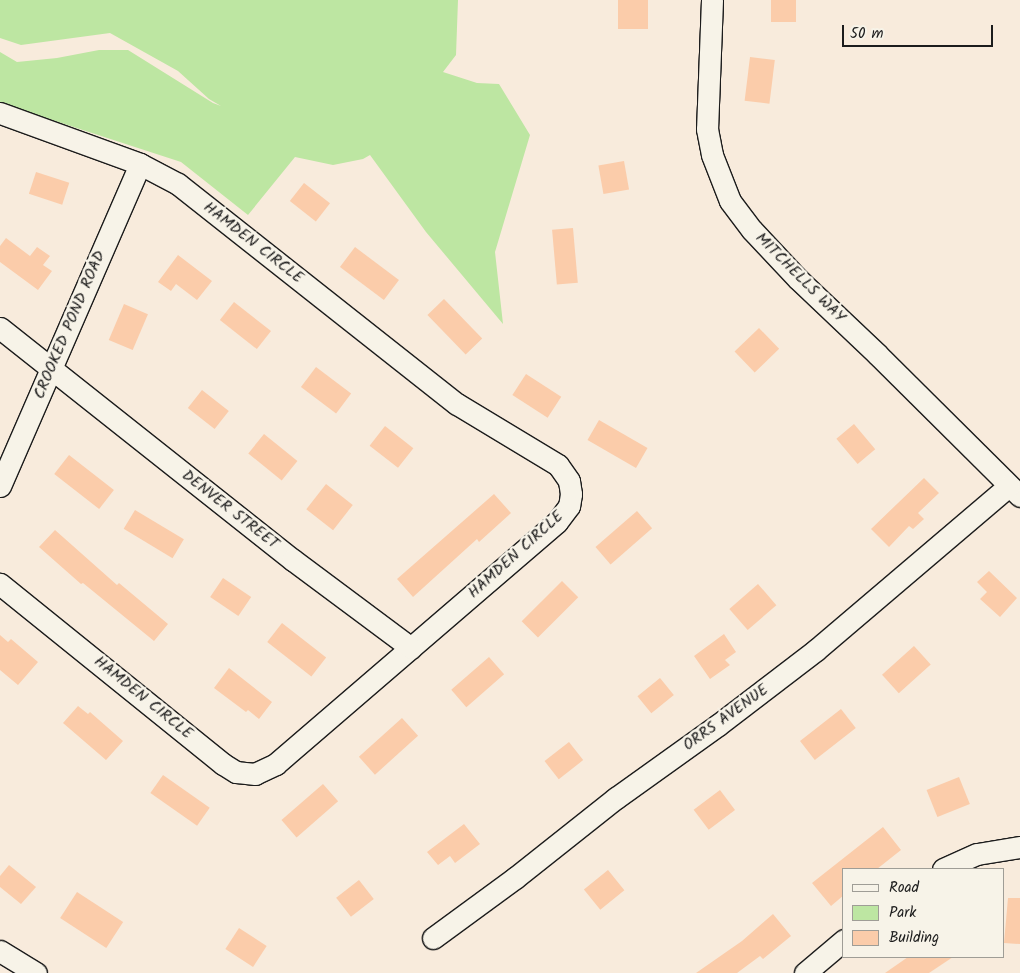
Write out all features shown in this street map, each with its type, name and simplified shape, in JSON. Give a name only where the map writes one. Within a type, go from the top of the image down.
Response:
[{"type":"street","name":"MITCHELLS WAY","points":[[712,0],[707,129],[712,156],[730,201],[752,230],[798,279],[1015,491]]},
{"type":"street","name":"HAMDEN CIRCLE","points":[[0,113],[140,164],[178,184],[457,404],[541,453],[565,473],[570,481],[571,494],[569,506],[561,518],[276,764],[255,774],[236,772],[223,764],[0,584]]},
{"type":"street","name":"CROOKED POND ROAD","points":[[0,486],[140,164]]},
{"type":"street","points":[[0,328],[51,368]]},
{"type":"street","name":"DENVER STREET","points":[[51,368],[293,560],[411,648]]},
{"type":"street","name":"ORRS AVENUE","points":[[433,938],[538,860],[616,798],[720,724],[1015,491]]},
{"type":"street","points":[[945,868],[977,854],[1020,847]]},
{"type":"street","points":[[806,973],[842,942]]},
{"type":"street","points":[[0,951],[36,973]]},
{"type":"green space","points":[[0,0],[458,0],[456,55],[443,72],[477,83],[499,84],[530,135],[495,252],[503,324],[426,232],[370,155],[363,159],[333,165],[295,157],[248,215],[181,162],[0,103],[0,52],[17,62],[57,58],[99,50],[128,50],[213,103],[221,106],[209,99],[178,71],[110,33],[21,45],[0,38]]},
{"type":"building","points":[[618,0],[648,0],[648,29],[618,29]]},
{"type":"building","points":[[771,0],[796,0],[796,22],[771,22]]},
{"type":"building","points":[[750,57],[775,60],[769,104],[745,101]]},
{"type":"building","points":[[624,161],[629,190],[603,194],[598,166]]},
{"type":"building","points":[[36,172],[69,183],[62,205],[29,194]]},
{"type":"building","points":[[304,183],[330,203],[316,221],[290,201]]},
{"type":"building","points":[[573,228],[578,283],[557,285],[552,230]]},
{"type":"building","points":[[6,238],[30,256],[37,247],[50,256],[43,265],[52,271],[38,290],[0,262],[0,246]]},
{"type":"building","points":[[355,247],[399,280],[384,300],[340,267]]},
{"type":"building","points":[[178,255],[212,281],[197,300],[176,284],[171,291],[158,282]]},
{"type":"building","points":[[444,299],[482,339],[466,355],[427,315]]},
{"type":"building","points":[[234,302],[271,331],[257,349],[220,320]]},
{"type":"building","points":[[124,304],[148,314],[133,350],[109,340]]},
{"type":"building","points":[[759,328],[779,349],[755,372],[735,352]]},
{"type":"building","points":[[316,367],[351,393],[336,413],[301,387]]},
{"type":"building","points":[[526,374],[561,397],[548,418],[512,395]]},
{"type":"building","points":[[202,390],[229,411],[215,429],[188,408]]},
{"type":"building","points":[[599,420],[647,448],[636,468],[588,440]]},
{"type":"building","points":[[854,424],[875,449],[858,464],[836,439]]},
{"type":"building","points":[[385,426],[413,448],[398,468],[370,446]]},
{"type":"building","points":[[264,434],[297,461],[282,480],[248,453]]},
{"type":"building","points":[[69,455],[114,490],[99,509],[54,474]]},
{"type":"building","points":[[924,478],[939,493],[918,513],[924,519],[913,529],[909,526],[889,547],[871,529]]},
{"type":"building","points":[[326,484],[353,505],[333,530],[306,509]]},
{"type":"building","points":[[494,494],[511,513],[479,542],[477,539],[413,597],[397,579]]},
{"type":"building","points":[[135,510],[184,539],[173,558],[124,529]]},
{"type":"building","points":[[637,511],[652,528],[611,564],[595,547]]},
{"type":"building","points":[[55,530],[117,585],[119,583],[168,624],[154,641],[83,583],[81,584],[39,547]]},
{"type":"building","points":[[989,571],[1017,598],[1000,617],[980,599],[987,592],[977,582]]},
{"type":"building","points":[[223,578],[251,597],[238,616],[210,597]]},
{"type":"building","points":[[562,581],[578,597],[538,638],[522,621]]},
{"type":"building","points":[[758,584],[776,605],[748,630],[729,609]]},
{"type":"building","points":[[282,623],[326,657],[311,676],[267,642]]},
{"type":"building","points":[[724,634],[736,652],[725,660],[730,665],[710,679],[694,656]]},
{"type":"building","points":[[0,635],[8,642],[11,639],[38,662],[18,685],[0,670]]},
{"type":"building","points":[[914,646],[931,665],[899,693],[882,675]]},
{"type":"building","points":[[489,657],[504,674],[466,707],[451,690]]},
{"type":"building","points":[[229,668],[272,702],[259,719],[248,710],[246,712],[214,688]]},
{"type":"building","points":[[660,678],[674,695],[651,713],[637,696]]},
{"type":"building","points":[[78,706],[88,714],[90,712],[123,741],[106,760],[63,723]]},
{"type":"building","points":[[841,709],[856,728],[815,760],[800,741]]},
{"type":"building","points":[[402,718],[418,736],[375,775],[359,757]]},
{"type":"building","points":[[569,742],[583,760],[559,779],[545,761]]},
{"type":"building","points":[[163,775],[210,808],[197,826],[150,793]]},
{"type":"building","points":[[959,777],[970,804],[937,817],[927,790]]},
{"type":"building","points":[[323,784],[338,801],[297,837],[281,820]]},
{"type":"building","points":[[720,790],[735,810],[709,830],[694,810]]},
{"type":"building","points":[[464,824],[480,844],[455,863],[450,856],[438,865],[427,852]]},
{"type":"building","points":[[883,827],[901,850],[878,868],[842,868],[842,897],[831,906],[812,883]]},
{"type":"building","points":[[9,865],[36,887],[21,904],[0,887],[0,876]]},
{"type":"building","points":[[608,870],[624,890],[600,910],[584,890]]},
{"type":"building","points":[[359,880],[374,899],[351,917],[336,898]]},
{"type":"building","points":[[77,892],[123,922],[106,948],[60,918]]},
{"type":"building","points":[[1008,898],[1020,898],[1020,944],[1005,943]]},
{"type":"building","points":[[773,914],[791,936],[763,959],[760,956],[737,973],[696,973],[742,941]]},
{"type":"building","points":[[239,928],[267,946],[253,967],[225,949]]},
{"type":"building","points":[[907,958],[952,958],[929,973],[885,973]]}]
